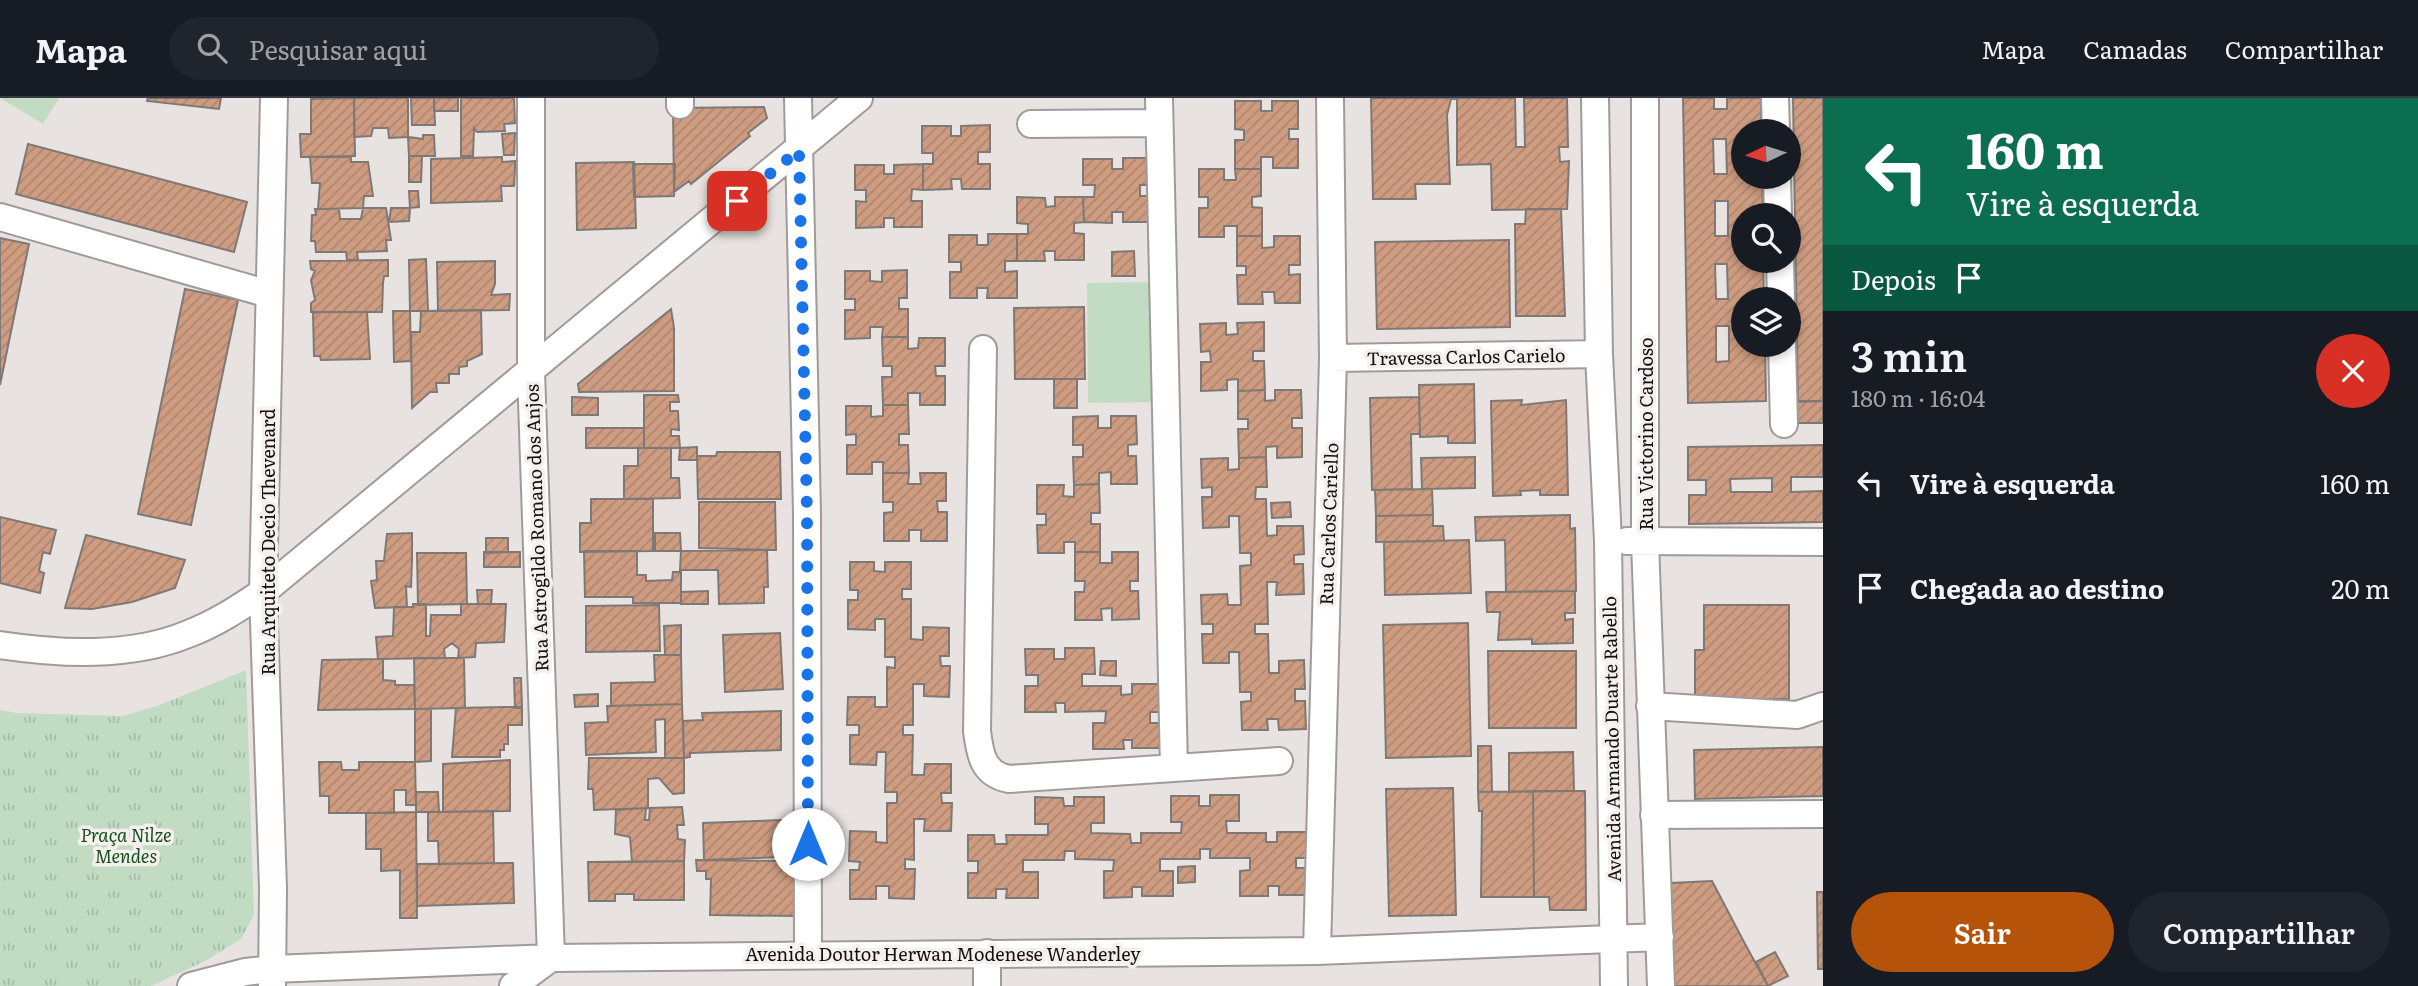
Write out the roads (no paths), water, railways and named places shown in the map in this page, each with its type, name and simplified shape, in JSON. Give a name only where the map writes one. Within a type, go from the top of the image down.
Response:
[{"type":"street","name":"Rua Arquiteto Decio Thevenard","points":[[272,977],[273,888],[263,592],[274,98]]},
{"type":"street","name":"Rua Astrogildo Romano dos Anjos","points":[[531,98],[531,372],[551,958]]},
{"type":"street","points":[[798,98],[807,527],[808,954]]},
{"type":"street","points":[[0,645],[97,651],[148,646],[186,635],[263,592],[859,98]]},
{"type":"street","name":"Rua Carlos Cariello","points":[[1317,951],[1333,358],[1330,98]]},
{"type":"street","points":[[1595,98],[1599,354],[1608,541]]},
{"type":"street","name":"Rua Victorino Cardoso","points":[[1608,541],[1645,541],[1645,98]]},
{"type":"street","points":[[1775,98],[1776,119]]},
{"type":"street","points":[[1031,124],[1159,110],[1174,768]]},
{"type":"street","points":[[0,217],[269,294]]},
{"type":"street","points":[[983,349],[977,731],[982,760],[991,773],[1009,779],[1279,761]]},
{"type":"street","name":"Travessa Carlos Carielo","points":[[1333,358],[1599,354]]},
{"type":"street","points":[[1782,357],[1784,424]]},
{"type":"street","name":"Avenida Armando Duarte Rabello","points":[[1608,541],[1614,986]]},
{"type":"street","points":[[1661,986],[1645,541],[1823,542]]},
{"type":"street","points":[[1650,706],[1797,715],[1823,706]]},
{"type":"street","points":[[1654,816],[1823,814]]},
{"type":"street","points":[[1614,938],[1660,937]]},
{"type":"street","name":"Avenida Doutor Herwan Modenese Wanderley","points":[[191,986],[245,972],[272,977],[353,965],[551,958],[1317,951],[1614,938]]},
{"type":"street","points":[[987,953],[988,986]]},
{"type":"street","points":[[513,986],[551,958]]},
{"type":"street","points":[[353,965],[380,986]]},
{"type":"park label","name":"Praça Nilze Mendes","points":[[126,844]]}]
